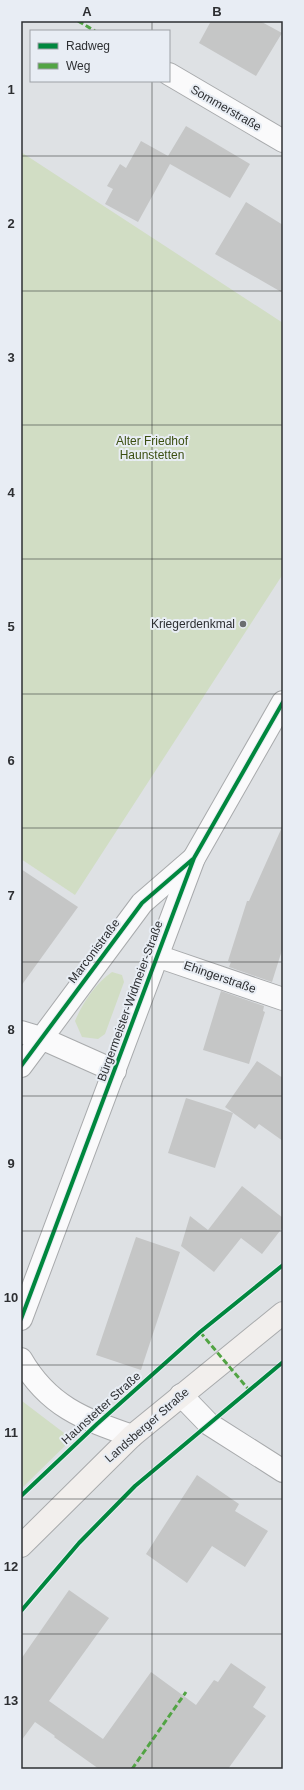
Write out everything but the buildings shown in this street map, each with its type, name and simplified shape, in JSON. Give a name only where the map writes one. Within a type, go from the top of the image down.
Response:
[{"type":"main road","name":"Landsberger Straße","points":[[21,1546],[132,1436],[283,1313]]},
{"type":"street","name":"Sommerstraße","points":[[170,75],[283,141]]},
{"type":"street","name":"Bürgermeister-Widmeier-Straße","points":[[21,1319],[194,858],[283,702]]},
{"type":"street","name":"Marconistraße","points":[[21,1066],[142,903],[194,858]]},
{"type":"street","name":"Ehingerstraße","points":[[157,956],[283,999]]},
{"type":"street","points":[[21,1032],[42,1038],[115,1071]]},
{"type":"street","points":[[21,1359],[29,1373],[59,1404],[97,1424],[132,1436]]},
{"type":"street","points":[[181,1395],[209,1424],[283,1472]]},
{"type":"green space","name":"Alter Friedhof Haunstetten","points":[[21,152],[283,323],[283,574],[75,895],[21,859]]},
{"type":"green space","points":[[112,972],[122,975],[124,982],[105,1034],[98,1039],[82,1037],[75,1021],[78,1014],[95,987]]},
{"type":"green space","points":[[22,1401],[72,1439],[21,1489],[21,1402]]},
{"type":"marked path","points":[[78,21],[93,30]]},
{"type":"marked path","points":[[200,1332],[249,1390]]},
{"type":"marked path","points":[[132,1769],[186,1692]]},
{"type":"cycle path","points":[[21,1319],[194,858],[283,702]]},
{"type":"cycle path","points":[[21,1066],[142,903],[193,859]]},
{"type":"cycle path","name":"Haunstetter Straße","points":[[21,1496],[97,1424],[200,1332],[283,1265]]},
{"type":"cycle path","points":[[21,1611],[79,1543],[135,1486],[283,1362]]},
{"type":"place","name":"Kriegerdenkmal","points":[[243,624]]}]
